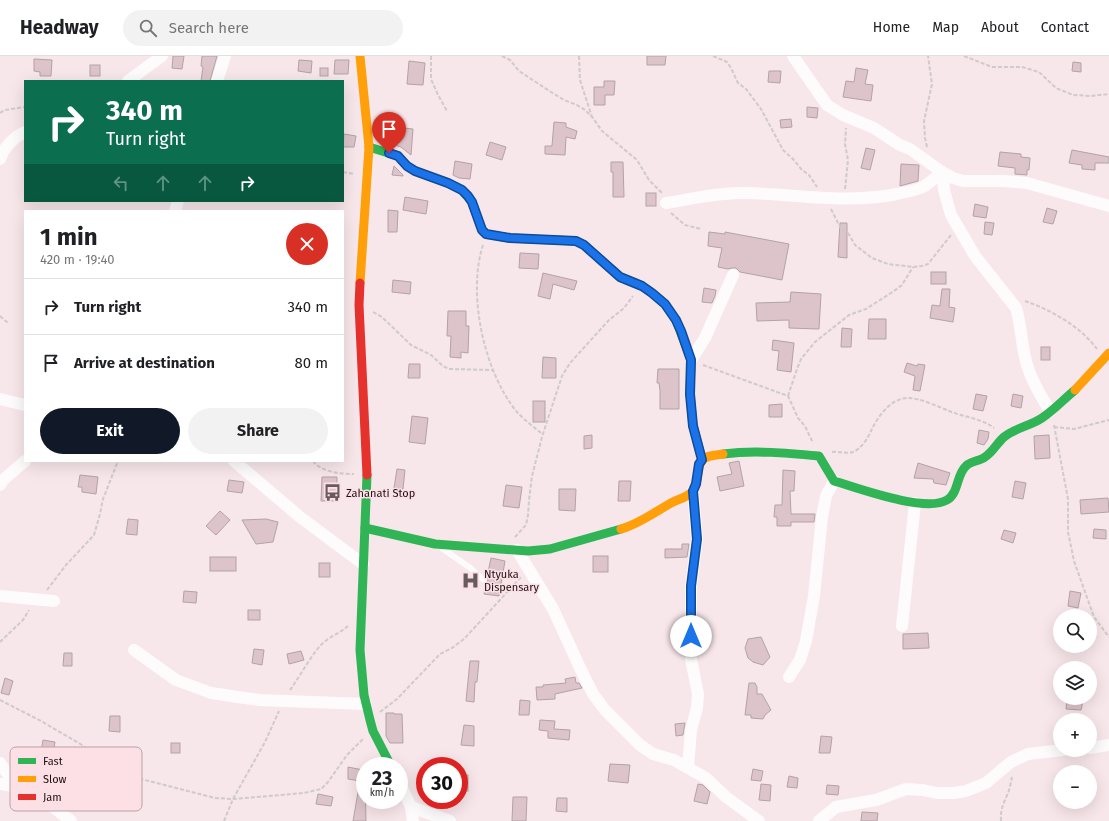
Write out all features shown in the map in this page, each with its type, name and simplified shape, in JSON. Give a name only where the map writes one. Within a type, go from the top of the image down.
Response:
[{"type":"street","points":[[129,80],[162,56]]},
{"type":"street","points":[[217,80],[225,56]]},
{"type":"street","points":[[360,56],[369,147],[361,254],[359,305],[367,473],[360,650],[366,704],[373,731],[386,757]]},
{"type":"street","points":[[793,56],[827,105],[846,116],[874,128],[900,145],[910,149],[953,178],[962,181],[1004,181],[1027,183],[1109,206]]},
{"type":"street","points":[[0,159],[2,153],[8,145],[15,138],[24,133]]},
{"type":"street","points":[[369,147],[398,156],[407,166],[415,171],[448,183],[462,190],[472,202],[482,230],[486,234],[510,238],[576,241],[584,245],[620,277],[642,286],[665,304],[676,320],[691,360],[690,394],[693,426],[702,460]]},
{"type":"street","points":[[666,203],[709,196],[743,193],[804,198],[888,196],[911,192],[923,187],[942,172]]},
{"type":"street","points":[[942,172],[944,190],[951,215],[975,256],[1016,308],[1019,318],[1024,356],[1028,370],[1050,410]]},
{"type":"street","points":[[691,360],[705,338],[733,275]]},
{"type":"street","points":[[688,767],[691,730],[698,701],[697,685],[691,659],[691,586],[697,539],[693,491],[696,484],[699,464],[706,456],[745,451],[819,456],[834,481],[899,500],[915,503],[936,503],[947,500],[954,492],[961,472],[967,465],[986,457],[997,443],[1005,436],[1042,418],[1078,387],[1106,355]]},
{"type":"street","points":[[0,399],[24,405]]},
{"type":"street","points":[[0,485],[3,480],[25,462]]},
{"type":"street","points":[[235,462],[300,516],[363,564]]},
{"type":"street","points":[[790,677],[800,660],[806,641],[814,596],[822,517],[826,496],[834,481]]},
{"type":"street","points":[[365,528],[434,544],[528,551],[550,549],[631,526],[673,502],[685,497],[693,491]]},
{"type":"street","points":[[902,626],[915,503]]},
{"type":"street","points":[[517,550],[556,615],[581,670],[594,694],[605,710],[640,745],[653,754],[674,760],[706,778],[726,797],[759,821]]},
{"type":"street","points":[[0,596],[54,601]]},
{"type":"street","points":[[134,650],[176,680],[211,693],[259,700],[366,704]]},
{"type":"street","points":[[1097,747],[1109,745]]},
{"type":"street","points":[[819,821],[836,807],[876,800],[906,789],[923,790],[936,793],[966,791],[986,782],[1012,762],[1028,754],[1053,751]]},
{"type":"street","points":[[0,764],[10,778]]},
{"type":"street","points":[[0,784],[10,785]]},
{"type":"street","points":[[408,802],[413,821]]},
{"type":"street","points":[[410,807],[450,821]]},
{"type":"street","points":[[58,811],[71,821]]},
{"type":"lane","points":[[434,544],[469,566],[484,580]]},
{"type":"path","points":[[430,56],[431,79],[447,111]]},
{"type":"path","points":[[502,56],[510,60],[519,71],[557,96],[577,105],[593,118]]},
{"type":"path","points":[[579,56],[580,80],[593,118],[602,131],[637,160],[649,180],[661,193],[669,211],[685,224],[701,230]]},
{"type":"path","points":[[713,56],[727,62],[738,83],[746,89],[761,109],[783,150],[812,179],[840,227],[848,233],[855,245],[864,253],[872,258],[888,264],[913,267],[922,266],[928,264],[957,226]]},
{"type":"path","points":[[928,56],[932,84],[924,120],[924,138],[931,164]]},
{"type":"path","points":[[964,56],[992,67],[1022,67],[1039,72],[1056,88],[1073,95],[1090,96],[1109,94]]},
{"type":"path","points":[[0,113],[5,110],[24,107]]},
{"type":"path","points":[[842,198],[845,187],[848,160],[845,144],[846,116]]},
{"type":"path","points":[[486,234],[480,255],[476,296],[478,313],[489,361],[504,392],[517,412],[542,434]]},
{"type":"path","points":[[913,267],[902,285],[866,309],[849,315],[815,342],[799,364],[788,396],[798,418],[804,426],[819,456],[834,451],[848,453],[854,452],[868,438],[878,417],[886,408],[907,398],[925,402],[964,417],[991,425],[1005,436]]},
{"type":"path","points":[[503,548],[526,525],[532,476],[542,434],[562,376],[570,363],[609,320],[624,308],[642,286]]},
{"type":"path","points":[[1006,295],[1047,310],[1077,329],[1106,355]]},
{"type":"path","points":[[359,305],[382,317],[411,345],[431,354],[443,366],[449,369],[493,370]]},
{"type":"path","points":[[0,316],[8,324]]},
{"type":"path","points":[[691,360],[788,396]]},
{"type":"path","points":[[1050,410],[1068,499],[1068,532],[1074,561],[1094,617],[1109,637]]},
{"type":"path","points":[[1054,427],[1074,429],[1109,420]]},
{"type":"path","points":[[0,642],[23,620],[28,611],[39,600],[66,565],[94,535],[103,499],[118,462]]},
{"type":"path","points":[[313,462],[324,470],[352,474],[367,473]]},
{"type":"path","points":[[370,720],[397,699],[440,654],[452,648],[464,639],[494,608],[528,569]]},
{"type":"path","points":[[0,700],[40,720],[84,747]]},
{"type":"path","points":[[142,779],[215,798],[233,799],[304,793],[321,789],[328,782],[346,755],[357,743],[373,731]]},
{"type":"path","points":[[1001,821],[1000,814],[1002,805],[1012,778],[1012,762]]},
{"type":"building","points":[[173,56],[184,56],[182,69],[172,68]]},
{"type":"building","points":[[202,56],[217,56],[210,80],[201,80],[203,67],[201,66]]},
{"type":"building","points":[[647,56],[666,56],[665,65],[647,65]]},
{"type":"building","points":[[34,59],[52,60],[51,76],[40,76],[40,72],[34,71]]},
{"type":"building","points":[[299,60],[312,61],[311,73],[298,71]]},
{"type":"building","points":[[335,60],[349,60],[348,74],[334,74]]},
{"type":"building","points":[[409,61],[425,63],[423,85],[407,84]]},
{"type":"building","points":[[1073,62],[1081,63],[1081,72],[1072,71]]},
{"type":"building","points":[[90,65],[100,65],[100,76],[90,76]]},
{"type":"building","points":[[320,68],[328,68],[328,76],[320,76]]},
{"type":"building","points":[[856,68],[868,70],[865,84],[873,85],[871,101],[843,97],[846,81],[854,82]]},
{"type":"building","points":[[769,71],[781,71],[780,83],[768,82]]},
{"type":"building","points":[[604,81],[615,81],[614,95],[605,95],[605,105],[594,105],[594,87],[604,87]]},
{"type":"building","points":[[807,107],[818,108],[817,118],[807,117]]},
{"type":"building","points":[[791,119],[792,127],[781,128],[780,120]]},
{"type":"building","points":[[554,122],[566,123],[566,127],[577,131],[575,139],[566,137],[565,155],[545,154],[545,146],[552,146]]},
{"type":"building","points":[[385,126],[413,129],[411,155],[401,147],[385,142]]},
{"type":"building","points":[[344,134],[356,136],[354,147],[344,147]]},
{"type":"building","points":[[490,142],[506,147],[502,160],[486,155]]},
{"type":"building","points":[[866,148],[875,150],[870,170],[861,168]]},
{"type":"building","points":[[1072,150],[1109,157],[1109,163],[1095,163],[1095,170],[1082,169],[1082,165],[1069,163]]},
{"type":"building","points":[[1000,152],[1021,154],[1021,157],[1030,158],[1027,175],[1015,174],[1015,168],[998,166]]},
{"type":"building","points":[[455,161],[472,164],[470,179],[459,178],[453,175]]},
{"type":"building","points":[[611,162],[623,162],[624,197],[613,197],[613,172],[611,172]]},
{"type":"building","points":[[901,164],[919,165],[918,181],[900,186]]},
{"type":"building","points":[[394,166],[403,175],[403,176],[392,175]]},
{"type":"building","points":[[646,193],[656,193],[656,206],[646,206]]},
{"type":"building","points":[[405,197],[428,201],[426,214],[403,210]]},
{"type":"building","points":[[975,204],[988,207],[986,218],[973,216]]},
{"type":"building","points":[[1047,208],[1057,211],[1053,224],[1043,222]]},
{"type":"building","points":[[388,210],[398,211],[397,232],[388,232]]},
{"type":"building","points":[[985,222],[994,223],[992,235],[984,234]]},
{"type":"building","points":[[840,223],[847,223],[847,258],[838,257]]},
{"type":"building","points":[[709,232],[725,234],[725,232],[789,244],[782,280],[740,272],[736,268],[728,269],[718,267],[722,248],[708,246]]},
{"type":"building","points":[[520,253],[539,254],[538,269],[519,268]]},
{"type":"building","points":[[931,272],[946,272],[946,284],[931,284]]},
{"type":"building","points":[[543,273],[577,281],[574,290],[553,284],[550,299],[538,296]]},
{"type":"building","points":[[393,280],[411,282],[410,294],[392,292]]},
{"type":"building","points":[[704,288],[716,290],[712,303],[702,302]]},
{"type":"building","points":[[942,289],[950,289],[949,307],[955,308],[953,322],[930,318],[932,305],[940,306]]},
{"type":"building","points":[[791,292],[821,294],[819,329],[789,328],[789,320],[757,321],[756,303],[790,302]]},
{"type":"building","points":[[448,311],[466,311],[466,326],[469,326],[468,353],[461,352],[461,358],[450,357],[451,336],[447,336]]},
{"type":"building","points":[[869,319],[886,319],[886,339],[868,339]]},
{"type":"building","points":[[842,328],[852,329],[851,347],[841,347]]},
{"type":"building","points":[[773,340],[794,343],[791,372],[777,370],[779,351],[772,350]]},
{"type":"building","points":[[1041,347],[1050,347],[1050,360],[1041,360]]},
{"type":"building","points":[[543,357],[556,358],[556,378],[542,378]]},
{"type":"building","points":[[907,363],[917,366],[918,364],[925,365],[920,391],[913,390],[915,376],[904,372]]},
{"type":"building","points":[[409,364],[420,364],[420,378],[408,378]]},
{"type":"building","points":[[658,369],[679,369],[679,409],[660,409],[660,390],[659,383],[657,383]]},
{"type":"building","points":[[976,394],[987,396],[983,411],[973,409]]},
{"type":"building","points":[[1013,394],[1023,396],[1021,408],[1011,406]]},
{"type":"building","points":[[533,401],[545,401],[545,422],[533,422]]},
{"type":"building","points":[[782,404],[782,417],[769,417],[769,405]]},
{"type":"building","points":[[412,416],[428,418],[425,444],[409,442]]},
{"type":"building","points":[[979,430],[989,432],[988,439],[984,445],[977,443]]},
{"type":"building","points":[[592,435],[592,448],[584,449],[584,436]]},
{"type":"building","points":[[1049,435],[1050,458],[1035,459],[1034,436]]},
{"type":"building","points":[[739,461],[744,486],[720,491],[717,477],[732,474],[729,463]]},
{"type":"building","points":[[918,463],[950,473],[946,485],[934,483],[933,479],[914,478]]},
{"type":"building","points":[[397,469],[405,470],[403,489],[394,488]]},
{"type":"building","points":[[783,470],[795,471],[794,491],[790,491],[791,514],[815,514],[814,522],[791,522],[791,526],[777,526],[777,517],[774,517],[775,505],[782,505]]},
{"type":"building","points":[[80,475],[98,477],[96,494],[82,492],[82,487],[78,487]]},
{"type":"building","points":[[322,477],[337,477],[337,501],[321,501]]},
{"type":"building","points":[[229,480],[244,482],[242,493],[227,491]]},
{"type":"building","points":[[619,481],[631,481],[630,501],[618,501]]},
{"type":"building","points":[[1015,481],[1026,483],[1023,499],[1012,497]]},
{"type":"building","points":[[506,485],[522,487],[519,508],[503,506]]},
{"type":"building","points":[[559,489],[576,489],[575,511],[559,510]]},
{"type":"building","points":[[1108,498],[1109,512],[1081,514],[1080,500]]},
{"type":"building","points":[[220,511],[230,520],[216,535],[206,526]]},
{"type":"building","points":[[128,519],[138,520],[137,535],[126,534]]},
{"type":"building","points":[[266,519],[278,522],[273,542],[256,544],[242,520]]},
{"type":"building","points":[[1094,529],[1106,530],[1106,539],[1093,538]]},
{"type":"building","points":[[1004,530],[1016,533],[1013,543],[1001,539]]},
{"type":"building","points":[[682,544],[689,544],[687,557],[665,558],[665,549],[682,549]]},
{"type":"building","points":[[593,556],[608,556],[608,572],[593,572]]},
{"type":"building","points":[[210,557],[236,557],[236,571],[210,571]]},
{"type":"building","points":[[491,558],[505,561],[499,596],[484,594],[488,580],[487,577]]},
{"type":"building","points":[[319,563],[330,563],[330,577],[319,577]]},
{"type":"building","points":[[184,591],[197,592],[196,603],[183,602]]},
{"type":"building","points":[[1070,591],[1081,593],[1078,608],[1068,606]]},
{"type":"building","points":[[248,610],[260,610],[260,620],[248,620]]},
{"type":"building","points":[[928,633],[929,648],[903,649],[903,634]]},
{"type":"building","points":[[761,637],[770,657],[763,665],[753,662],[748,658],[745,648],[748,639]]},
{"type":"building","points":[[254,649],[264,650],[262,665],[252,663]]},
{"type":"building","points":[[301,651],[304,660],[289,664],[287,654]]},
{"type":"building","points":[[64,653],[72,653],[72,666],[63,666]]},
{"type":"building","points":[[470,661],[479,661],[477,682],[475,682],[474,702],[466,701]]},
{"type":"building","points":[[575,677],[576,683],[579,683],[582,688],[555,694],[555,699],[537,700],[536,687],[566,683],[565,679]]},
{"type":"building","points":[[5,678],[13,681],[9,695],[1,693]]},
{"type":"building","points":[[749,683],[755,683],[757,687],[757,694],[762,694],[771,710],[763,719],[751,718],[751,715],[745,715]]},
{"type":"building","points":[[520,700],[530,701],[529,715],[519,715]]},
{"type":"building","points":[[1066,705],[1082,705],[1081,710],[1066,709]]},
{"type":"building","points":[[386,713],[402,714],[403,743],[390,743],[386,736]]},
{"type":"building","points":[[110,716],[120,716],[120,732],[109,731]]},
{"type":"building","points":[[540,720],[555,721],[554,729],[570,730],[569,740],[548,738],[548,731],[539,730]]},
{"type":"building","points":[[685,723],[683,735],[676,736],[675,724]]},
{"type":"building","points":[[464,725],[474,726],[474,746],[461,745]]},
{"type":"building","points":[[821,736],[832,737],[830,753],[819,753]]},
{"type":"building","points":[[43,740],[55,742],[54,747],[42,747]]},
{"type":"building","points":[[171,743],[180,743],[180,753],[171,753]]},
{"type":"building","points":[[610,764],[630,765],[628,783],[608,781]]},
{"type":"building","points":[[348,767],[356,769],[356,780],[348,779]]},
{"type":"building","points":[[753,769],[763,771],[761,781],[751,780]]},
{"type":"building","points":[[789,776],[798,778],[797,788],[787,787]]},
{"type":"building","points":[[698,784],[703,785],[710,792],[707,804],[694,801]]},
{"type":"building","points":[[761,784],[771,785],[770,801],[759,800]]},
{"type":"building","points":[[827,785],[839,786],[838,795],[826,794]]},
{"type":"building","points":[[318,794],[333,797],[331,806],[316,804]]},
{"type":"building","points":[[513,797],[527,797],[526,821],[512,821]]},
{"type":"building","points":[[557,798],[567,798],[567,812],[556,811]]},
{"type":"building","points":[[356,804],[356,809],[366,809],[366,821],[353,821]]},
{"type":"building","points":[[862,812],[878,813],[877,821],[861,821]]},
{"type":"traffic: fast","points":[[369,147],[398,156],[407,166],[415,171],[448,183],[462,190],[472,202],[482,230],[486,234],[509,238],[576,241],[584,245],[620,277],[642,286],[665,304],[676,320],[691,360],[690,394],[693,426],[702,459]]},
{"type":"traffic: fast","points":[[723,454],[759,452],[819,456],[834,481],[874,494],[908,502],[923,504],[937,503],[951,497],[956,489],[960,474],[966,466],[988,455],[1008,434],[1033,423],[1051,412],[1075,390]]},
{"type":"traffic: fast","points":[[367,475],[360,650],[364,695],[370,720],[373,731],[386,757]]},
{"type":"traffic: fast","points":[[365,528],[435,544],[528,551],[550,549],[621,529]]},
{"type":"traffic: slow","points":[[360,56],[369,147],[360,283]]},
{"type":"traffic: slow","points":[[1075,390],[1109,353]]},
{"type":"traffic: slow","points":[[621,529],[641,521],[691,493],[695,487],[700,462],[705,457],[723,454]]},
{"type":"traffic: jam","points":[[360,283],[359,305],[367,475]]},
{"type":"place","name":"Zahanati Stop","points":[[333,493]]},
{"type":"place","name":"Ntyuka Dispensary","points":[[471,580]]},
{"type":"route","points":[[389,153],[398,156],[407,166],[415,171],[448,183],[462,190],[472,202],[482,230],[486,234],[510,238],[576,241],[584,245],[620,277],[642,286],[652,293],[665,304],[676,320],[691,360],[690,394],[693,426],[702,460],[699,464],[696,484],[693,491],[697,539],[691,586],[691,636]]}]
